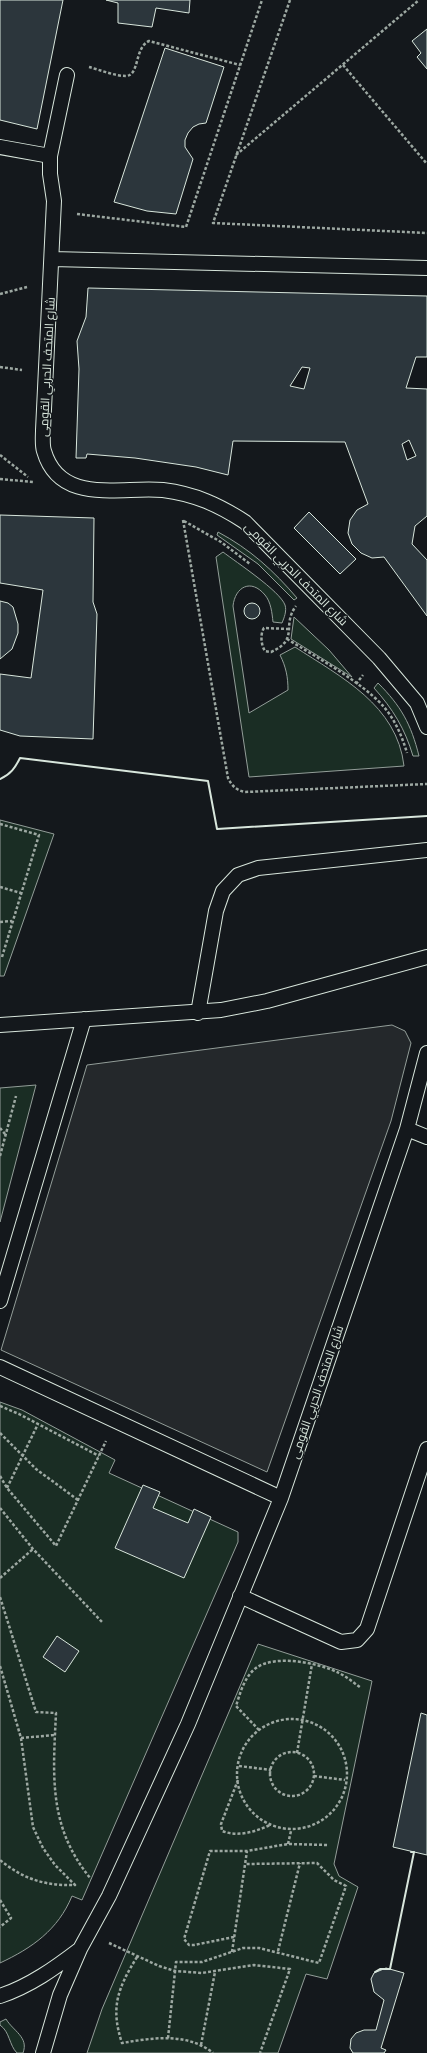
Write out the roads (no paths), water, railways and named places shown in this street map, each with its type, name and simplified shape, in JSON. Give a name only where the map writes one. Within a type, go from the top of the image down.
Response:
[{"type":"lane","name":"شارع المتحف الحربي القومى","points":[[67,75],[50,156],[50,174],[54,192],[54,211],[43,450],[51,468],[66,482],[81,489],[163,490],[192,495],[220,506],[245,522],[379,658],[417,703],[427,727]]},
{"type":"lane","points":[[0,147],[50,156]]},
{"type":"lane","points":[[52,259],[427,268]]},
{"type":"lane","points":[[198,1013],[216,911],[223,891],[238,875],[258,868],[427,850]]},
{"type":"lane","points":[[0,1025],[198,1013],[267,1001],[427,957]]},
{"type":"lane","points":[[0,1301],[84,1019]]},
{"type":"lane","name":"شارع المتحف الحربي القومى","points":[[43,2053],[60,1995],[80,1949],[109,1896],[188,1724],[281,1498],[407,1129],[427,1053]]},
{"type":"lane","points":[[407,1129],[427,1137]]},
{"type":"lane","points":[[0,1367],[281,1498]]},
{"type":"lane","points":[[240,1596],[341,1642],[357,1640],[367,1629],[427,1449]]},
{"type":"lane","points":[[0,1996],[13,1992],[48,1973],[80,1949]]}]
